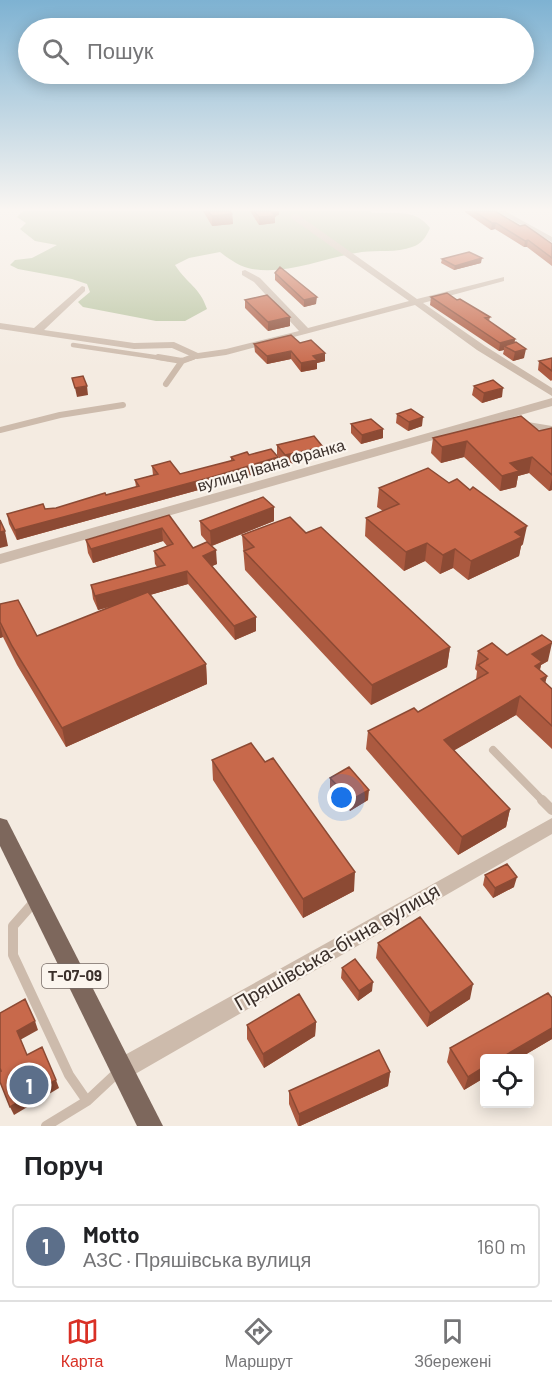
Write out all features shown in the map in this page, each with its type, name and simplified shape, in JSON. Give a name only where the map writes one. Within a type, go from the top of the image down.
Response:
[{"type":"main road","name":"Т-07-09","points":[[0,826],[150,1126]]},
{"type":"street","points":[[361,264],[481,348],[552,393]]},
{"type":"street","points":[[245,273],[257,280],[306,332]]},
{"type":"street","points":[[0,326],[134,346],[174,345],[197,356],[226,352],[306,332],[501,279]]},
{"type":"street","points":[[37,331],[82,289]]},
{"type":"street","name":"вулиця Івана Франка","points":[[0,559],[552,402]]},
{"type":"street","points":[[492,420],[552,429]]},
{"type":"street","name":"Пряшівська-бічна вулиця","points":[[122,1069],[552,825]]},
{"type":"lane","points":[[74,345],[182,361],[197,356]]},
{"type":"lane","points":[[166,384],[182,361]]},
{"type":"lane","points":[[0,430],[60,415],[123,405]]},
{"type":"lane","points":[[493,750],[552,810]]},
{"type":"lane","points":[[36,899],[13,926],[13,955],[69,1075],[87,1101]]},
{"type":"lane","points":[[45,1126],[87,1101],[122,1069]]},
{"type":"green space","points":[[178,264],[175,265],[197,290],[207,309],[185,321],[156,321],[83,307],[78,302],[90,292],[87,284],[18,269],[10,265]]},
{"type":"green space","points":[[238,264],[311,264],[280,270],[248,268]]},
{"type":"building","points":[[280,267],[317,297],[304,300],[275,273]]},
{"type":"building","points":[[447,293],[490,317],[485,318],[515,339],[500,343],[431,297]]},
{"type":"building","points":[[267,295],[290,317],[268,322],[245,300]]},
{"type":"building","points":[[291,335],[300,343],[311,340],[325,353],[313,356],[317,360],[301,363],[291,351],[267,356],[254,344]]},
{"type":"building","points":[[516,342],[526,349],[515,352],[504,346]]},
{"type":"building","points":[[552,358],[552,371],[539,361]]},
{"type":"building","points":[[83,376],[87,386],[75,388],[72,378]]},
{"type":"building","points":[[493,380],[503,388],[484,393],[474,386]]},
{"type":"building","points":[[411,409],[423,417],[409,422],[397,414]]},
{"type":"building","points":[[521,416],[539,431],[552,428],[552,475],[532,457],[510,463],[519,471],[502,476],[467,441],[442,447],[433,438]]},
{"type":"building","points":[[371,419],[383,429],[362,435],[351,424]]},
{"type":"building","points":[[314,436],[323,447],[285,455],[277,445]]},
{"type":"building","points":[[271,449],[278,457],[15,530],[7,514],[43,504],[45,509],[56,508],[105,493],[106,495],[139,486],[135,480],[158,474],[152,466],[170,461],[180,474],[234,460],[231,457],[247,452],[249,455]]},
{"type":"building","points":[[428,468],[449,483],[457,479],[470,490],[473,487],[527,526],[515,532],[522,537],[471,561],[455,549],[443,555],[427,543],[406,552],[366,518],[399,504],[379,488]]},
{"type":"building","points":[[263,497],[274,507],[210,531],[200,521]]},
{"type":"building","points":[[169,515],[193,548],[207,542],[216,550],[203,556],[256,617],[234,626],[187,571],[95,596],[91,585],[165,565],[154,551],[173,544],[162,528],[91,549],[86,540]]},
{"type":"building","points":[[290,517],[306,533],[321,527],[450,647],[372,685],[244,551],[254,547],[242,535]]},
{"type":"building","points":[[0,520],[5,531],[0,532]]},
{"type":"building","points":[[148,592],[206,664],[62,728],[0,622],[0,604],[18,600],[37,636]]},
{"type":"building","points":[[542,635],[552,643],[532,654],[542,662],[535,666],[547,676],[541,679],[552,689],[552,726],[520,696],[444,740],[510,809],[462,837],[368,731],[414,708],[418,712],[488,673],[478,665],[488,659],[478,651],[492,643],[507,655]]},
{"type":"building","points":[[251,743],[265,762],[273,758],[355,872],[303,899],[212,760]]},
{"type":"building","points":[[349,767],[369,790],[351,800],[330,778]]},
{"type":"building","points":[[507,864],[517,877],[495,888],[485,875]]},
{"type":"building","points":[[420,917],[473,984],[430,1013],[378,943]]},
{"type":"building","points":[[355,959],[373,982],[359,991],[342,968]]},
{"type":"building","points":[[548,993],[552,998],[552,1028],[508,1054],[480,1054],[480,1070],[468,1077],[450,1048]]},
{"type":"building","points":[[299,994],[316,1022],[263,1054],[247,1025]]},
{"type":"building","points":[[25,999],[35,1021],[17,1031],[27,1055],[42,1047],[56,1080],[10,1107],[0,1082],[0,1013]]},
{"type":"building","points":[[379,1050],[390,1072],[299,1114],[289,1091]]},
{"type":"place","name":"Motto","points":[[29,1085]]}]
